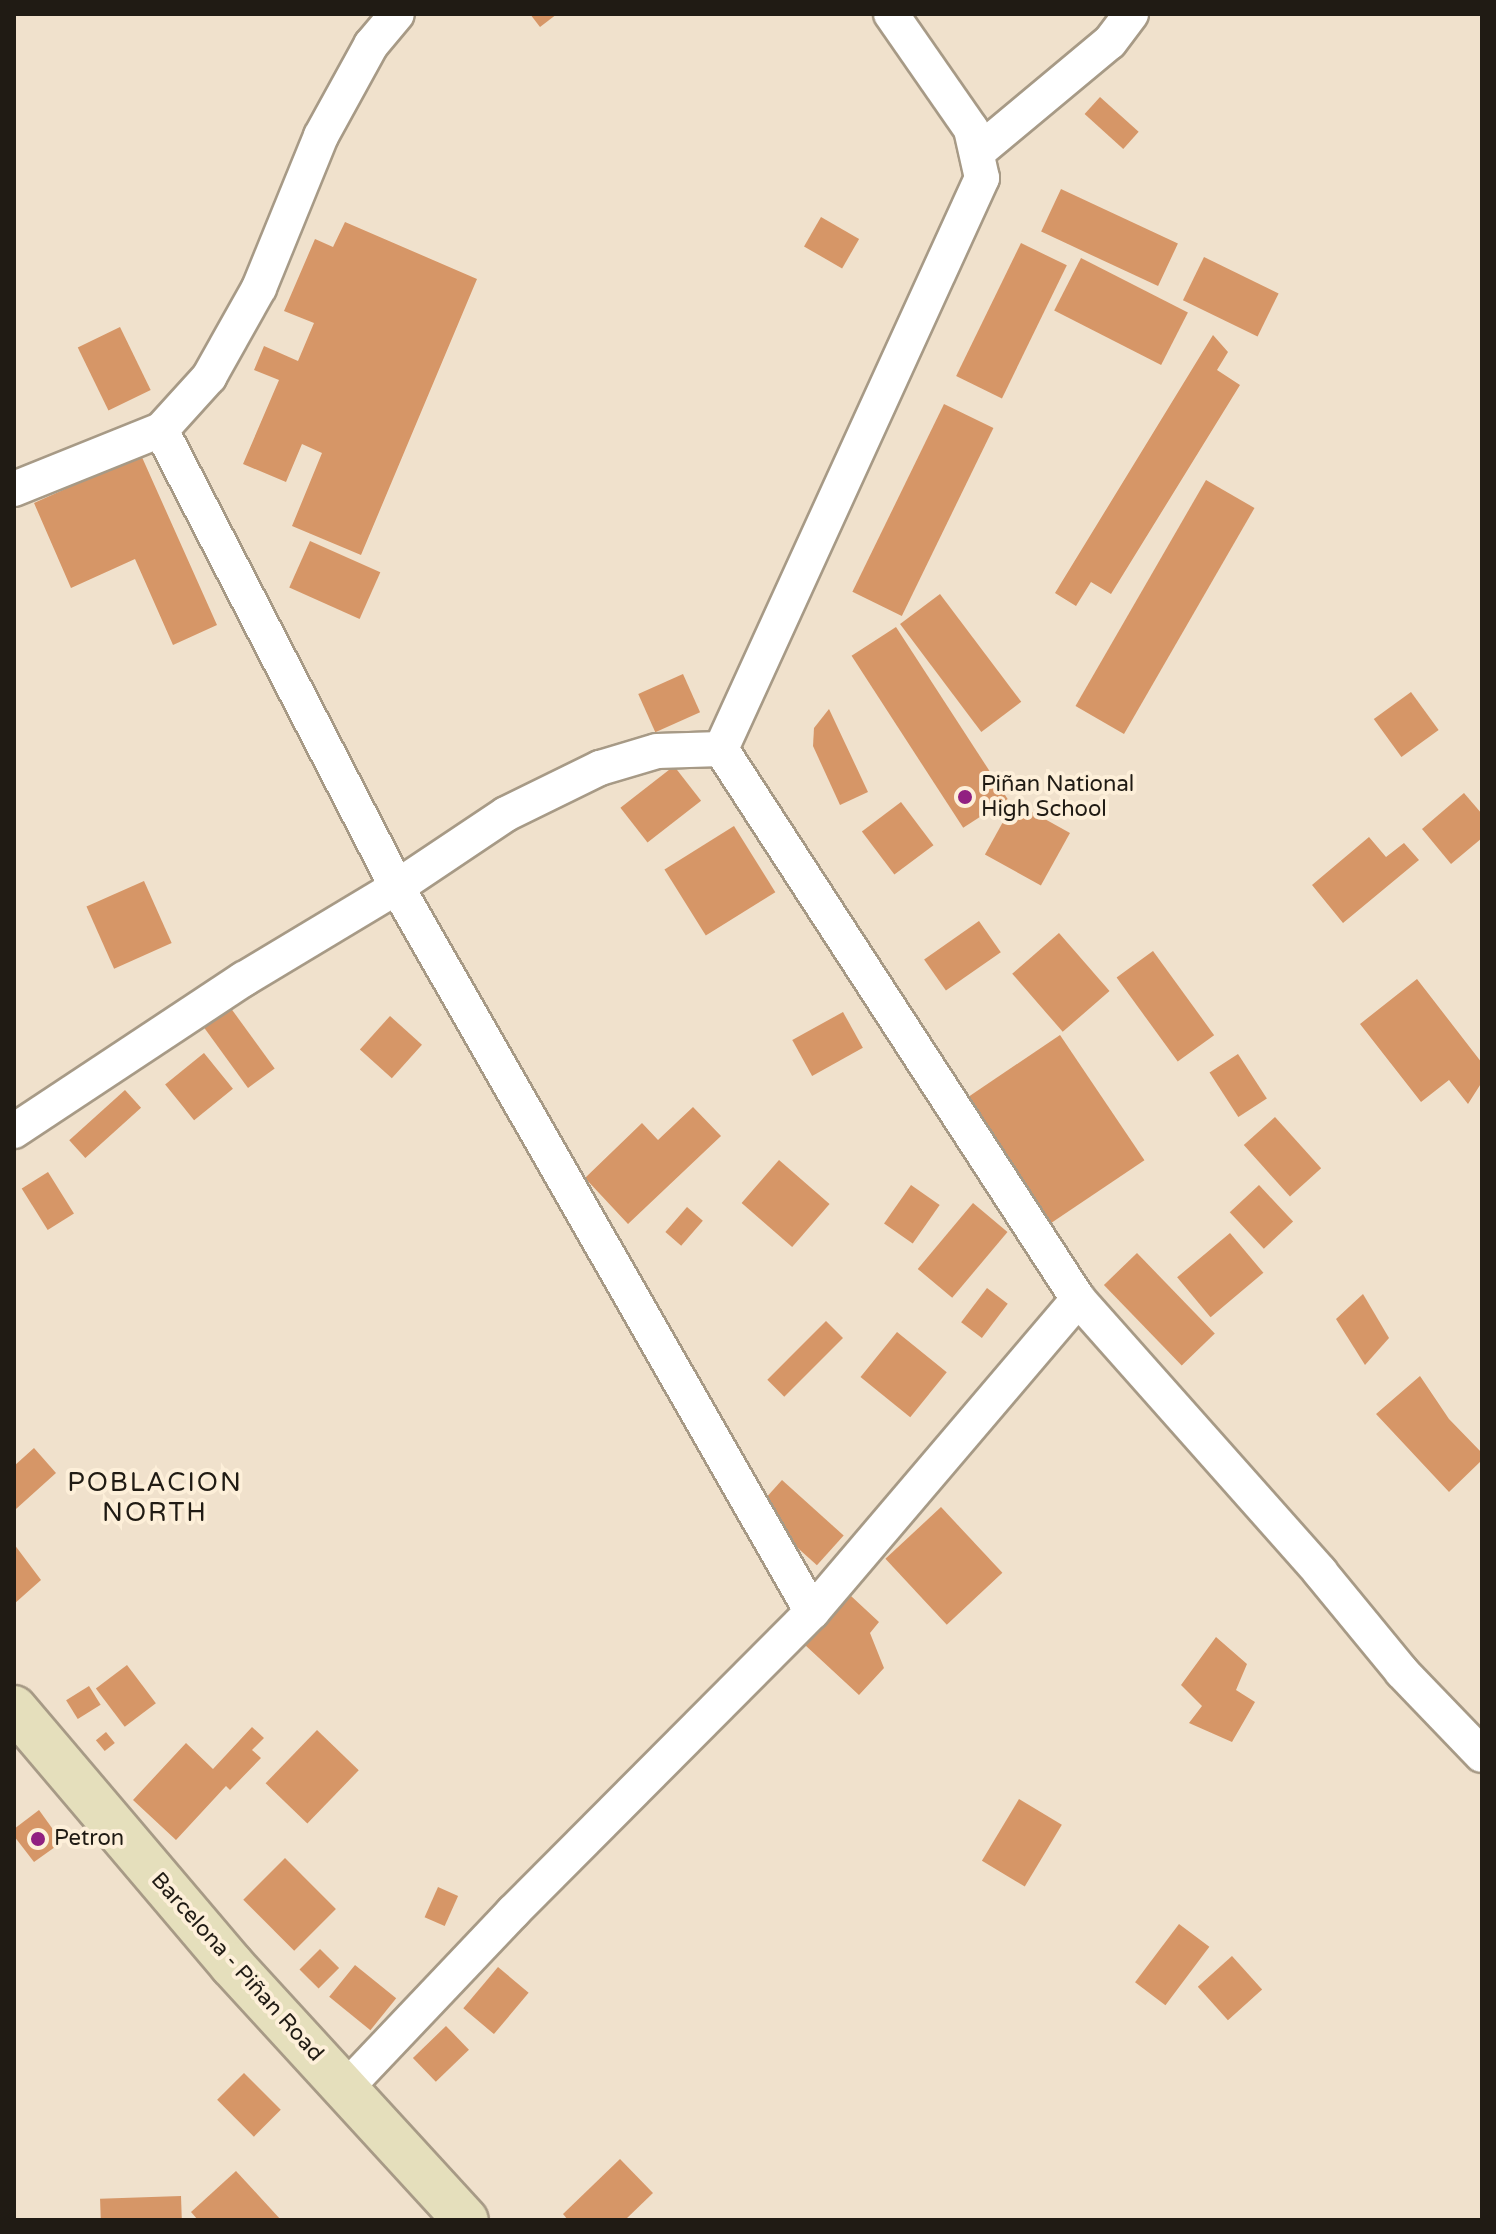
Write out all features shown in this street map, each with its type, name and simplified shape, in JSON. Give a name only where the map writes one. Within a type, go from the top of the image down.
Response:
[{"type":"main road","name":"Barcelona - Piñan Road","points":[[14,1708],[232,1965],[456,2217]]},
{"type":"street","points":[[14,489],[161,430],[209,377],[259,288],[321,136],[371,45],[397,14]]},
{"type":"street","points":[[721,749],[876,405],[978,194],[982,178],[979,151],[971,129],[891,14]]},
{"type":"street","points":[[979,151],[1110,42],[1131,14]]},
{"type":"street","points":[[161,430],[397,887],[812,1612]]},
{"type":"street","points":[[14,1131],[244,979],[397,887],[506,814],[600,768],[657,751],[721,749]]},
{"type":"street","points":[[721,749],[1078,1299],[1320,1572],[1402,1672],[1482,1755]]},
{"type":"street","points":[[345,2089],[513,1912],[812,1612],[1078,1299]]},
{"type":"building","points":[[530,14],[557,14],[540,27]]},
{"type":"building","points":[[1100,97],[1139,132],[1123,149],[1085,114]]},
{"type":"building","points":[[1061,189],[1178,244],[1158,286],[1041,232]]},
{"type":"building","points":[[821,217],[859,239],[842,268],[804,246]]},
{"type":"building","points":[[345,222],[477,279],[361,555],[292,526],[322,453],[302,444],[286,482],[243,464],[279,380],[254,370],[264,346],[298,361],[314,323],[284,311],[315,239],[333,247]]},
{"type":"building","points":[[1021,243],[1067,265],[1002,398],[956,376]]},
{"type":"building","points":[[1204,257],[1279,293],[1258,337],[1183,300]]},
{"type":"building","points":[[1081,258],[1188,312],[1161,365],[1054,311]]},
{"type":"building","points":[[120,327],[151,390],[108,411],[78,348]]},
{"type":"building","points":[[1213,335],[1228,352],[1217,370],[1240,385],[1111,594],[1091,582],[1076,606],[1055,593]]},
{"type":"building","points":[[944,404],[993,428],[902,616],[852,592]]},
{"type":"building","points":[[141,455],[217,625],[173,645],[135,559],[71,588],[34,503]]},
{"type":"building","points":[[1206,480],[1254,508],[1124,734],[1076,706]]},
{"type":"building","points":[[310,541],[380,572],[360,619],[289,588]]},
{"type":"building","points":[[940,594],[1021,702],[981,732],[900,624]]},
{"type":"building","points":[[896,627],[1008,799],[963,828],[852,656]]},
{"type":"building","points":[[683,674],[700,712],[655,732],[638,694]]},
{"type":"building","points":[[1411,692],[1439,730],[1401,757],[1374,719]]},
{"type":"building","points":[[829,709],[868,792],[840,805],[813,746],[814,728]]},
{"type":"building","points":[[674,766],[701,801],[648,843],[620,808]]},
{"type":"building","points":[[1464,793],[1482,814],[1482,838],[1451,864],[1422,829]]},
{"type":"building","points":[[901,802],[933,845],[894,875],[862,831]]},
{"type":"building","points":[[1014,802],[1070,833],[1041,886],[985,854]]},
{"type":"building","points":[[734,826],[775,892],[706,936],[664,869]]},
{"type":"building","points":[[1369,837],[1386,857],[1404,843],[1419,860],[1343,923],[1312,885]]},
{"type":"building","points":[[144,881],[172,943],[114,969],[86,907]]},
{"type":"building","points":[[979,921],[1001,952],[946,991],[924,959]]},
{"type":"building","points":[[1059,933],[1110,991],[1063,1032],[1012,974]]},
{"type":"building","points":[[1153,951],[1214,1035],[1178,1062],[1117,977]]},
{"type":"building","points":[[1417,979],[1482,1063],[1482,1082],[1468,1104],[1449,1080],[1421,1102],[1360,1024]]},
{"type":"building","points":[[230,1007],[275,1068],[248,1088],[203,1026]]},
{"type":"building","points":[[843,1012],[863,1048],[812,1076],[792,1040]]},
{"type":"building","points":[[390,1016],[422,1045],[392,1078],[360,1049]]},
{"type":"building","points":[[1060,1035],[1144,1160],[1051,1223],[966,1098]]},
{"type":"building","points":[[204,1053],[233,1089],[194,1120],[165,1084]]},
{"type":"building","points":[[1238,1054],[1267,1098],[1238,1117],[1209,1073]]},
{"type":"building","points":[[125,1090],[141,1108],[85,1158],[69,1140]]},
{"type":"building","points":[[693,1107],[721,1136],[628,1224],[585,1178],[642,1123],[658,1140]]},
{"type":"building","points":[[1275,1117],[1321,1168],[1290,1196],[1244,1145]]},
{"type":"building","points":[[779,1160],[830,1204],[792,1247],[742,1203]]},
{"type":"building","points":[[48,1172],[74,1214],[48,1230],[22,1188]]},
{"type":"building","points":[[911,1185],[940,1205],[913,1244],[884,1224]]},
{"type":"building","points":[[1259,1185],[1293,1222],[1264,1249],[1230,1212]]},
{"type":"building","points":[[973,1203],[1007,1232],[952,1298],[918,1269]]},
{"type":"building","points":[[687,1207],[703,1221],[681,1246],[665,1232]]},
{"type":"building","points":[[1230,1233],[1263,1273],[1211,1317],[1177,1277]]},
{"type":"building","points":[[1137,1253],[1215,1334],[1182,1366],[1104,1285]]},
{"type":"building","points":[[987,1288],[1008,1304],[982,1338],[961,1322]]},
{"type":"building","points":[[1363,1294],[1389,1338],[1365,1365],[1336,1319]]},
{"type":"building","points":[[826,1321],[843,1338],[784,1397],[767,1380]]},
{"type":"building","points":[[897,1332],[947,1372],[910,1417],[860,1377]]},
{"type":"building","points":[[1420,1376],[1449,1419],[1482,1453],[1482,1460],[1449,1492],[1376,1414]]},
{"type":"building","points":[[34,1448],[56,1473],[16,1509],[14,1466]]},
{"type":"building","points":[[782,1480],[844,1536],[817,1565],[755,1510]]},
{"type":"building","points":[[941,1507],[1002,1573],[947,1625],[885,1559]]},
{"type":"building","points":[[14,1544],[41,1580],[14,1604]]},
{"type":"building","points":[[851,1596],[879,1622],[870,1633],[884,1668],[859,1695],[805,1645]]},
{"type":"building","points":[[1216,1637],[1247,1664],[1236,1690],[1255,1702],[1232,1742],[1189,1723],[1202,1706],[1181,1685]]},
{"type":"building","points":[[127,1665],[156,1703],[125,1727],[96,1688]]},
{"type":"building","points":[[89,1686],[101,1705],[78,1719],[66,1700]]},
{"type":"building","points":[[252,1727],[264,1738],[252,1750],[261,1758],[230,1790],[226,1786],[176,1840],[133,1800],[186,1743],[213,1769]]},
{"type":"building","points":[[317,1730],[359,1770],[307,1824],[266,1783]]},
{"type":"building","points":[[106,1732],[115,1743],[105,1751],[96,1740]]},
{"type":"building","points":[[1019,1799],[1062,1825],[1025,1886],[982,1861]]},
{"type":"building","name":"Petron","points":[[39,1810],[62,1842],[34,1862],[14,1836],[14,1829]]},
{"type":"building","points":[[285,1858],[336,1909],[294,1951],[243,1900]]},
{"type":"building","points":[[438,1887],[458,1896],[445,1926],[425,1917]]},
{"type":"building","points":[[1179,1924],[1209,1947],[1165,2005],[1135,1982]]},
{"type":"building","points":[[320,1949],[339,1968],[319,1989],[299,1970]]},
{"type":"building","points":[[1232,1956],[1262,1989],[1228,2020],[1198,1987]]},
{"type":"building","points":[[355,1965],[396,1998],[370,2030],[329,1997]]},
{"type":"building","points":[[498,1967],[529,1993],[494,2034],[463,2008]]},
{"type":"building","points":[[446,2026],[469,2050],[436,2082],[413,2058]]},
{"type":"building","points":[[244,2073],[281,2110],[254,2137],[217,2100]]},
{"type":"building","points":[[620,2159],[653,2193],[625,2220],[568,2220],[563,2214]]},
{"type":"building","points":[[236,2171],[281,2220],[198,2220],[191,2212]]},
{"type":"building","points":[[181,2196],[182,2220],[101,2220],[100,2199]]},
{"type":"place","name":"Piñan National High School","points":[[965,797]]},
{"type":"place","name":"Petron","points":[[38,1839]]},
{"type":"district","name":"POBLACION NORTH","points":[[155,1498]]}]
